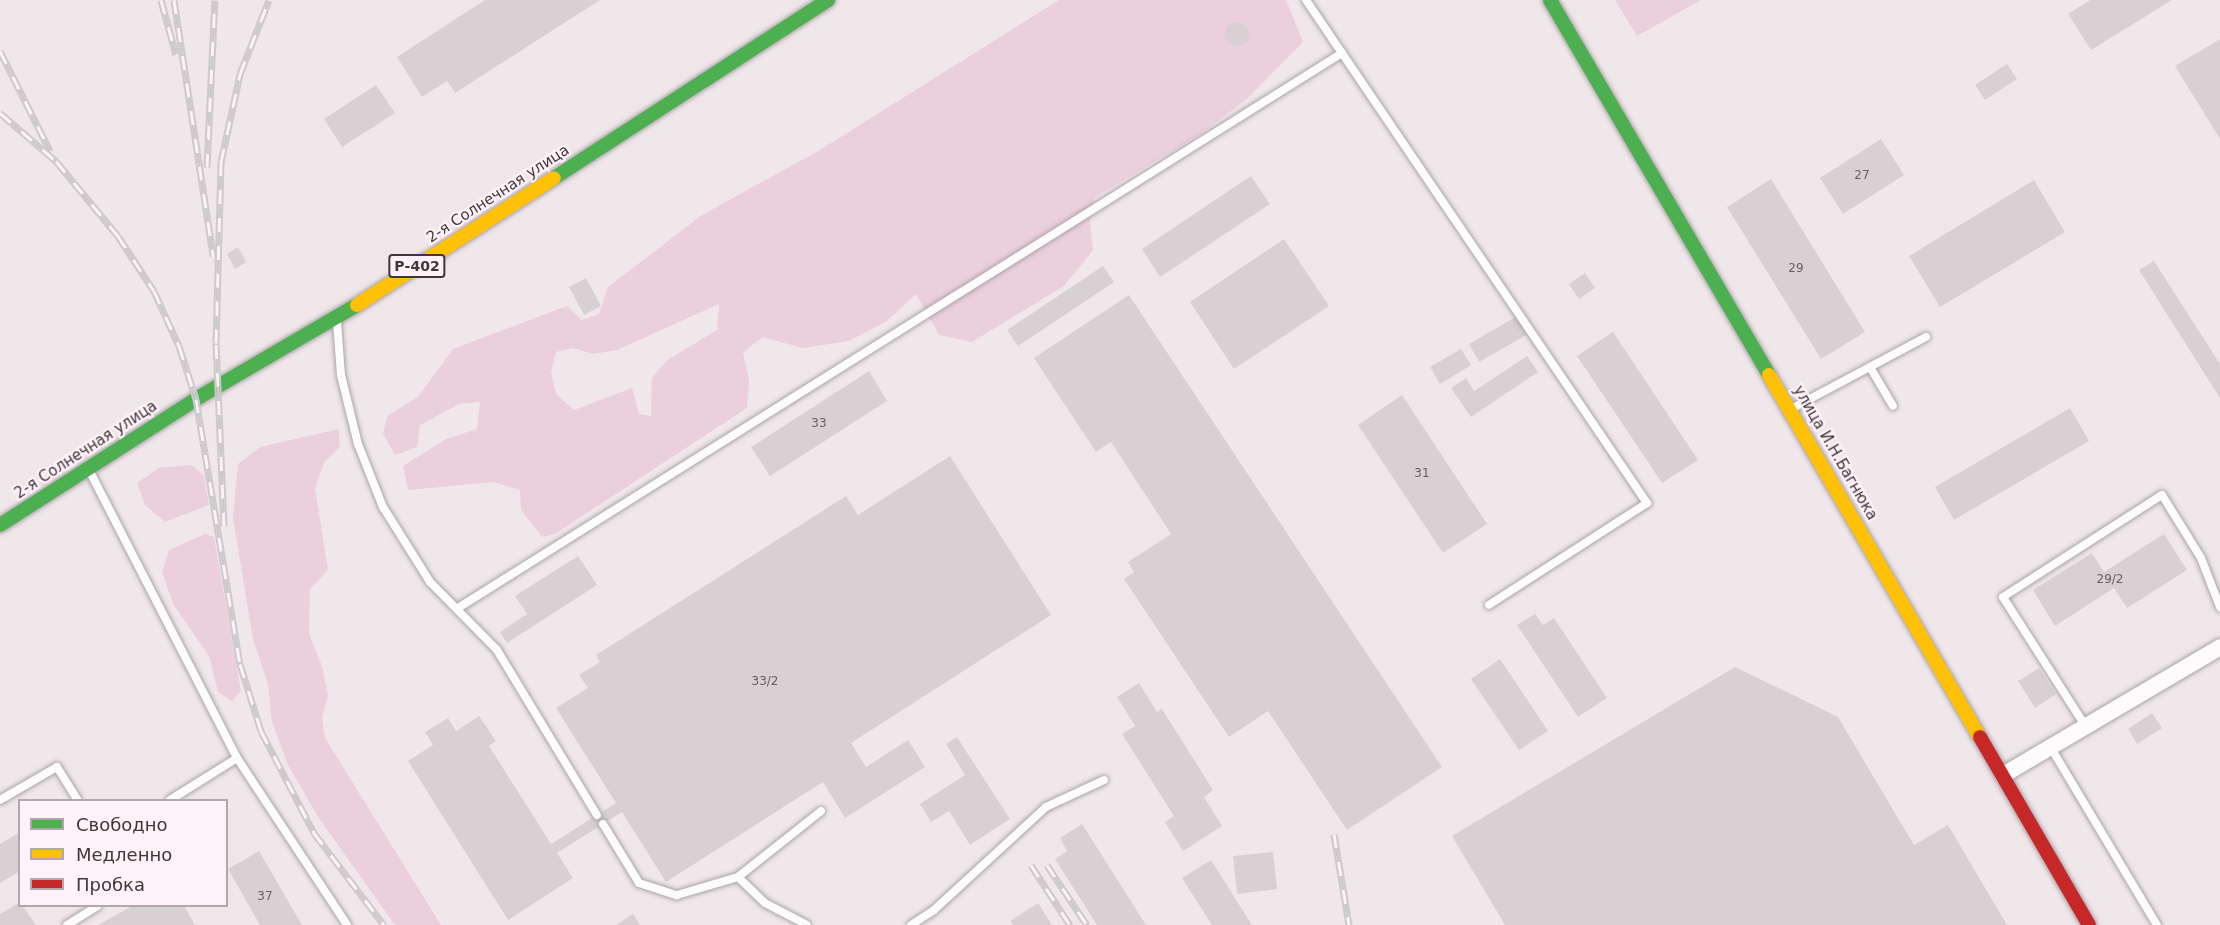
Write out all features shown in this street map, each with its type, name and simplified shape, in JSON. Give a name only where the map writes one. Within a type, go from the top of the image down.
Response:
[{"type":"street","name":"2-я Солнечная улица","points":[[0,525],[196,399],[337,318],[828,0]]},
{"type":"street","name":"улица И.Н.Багнюка","points":[[1550,0],[1791,409],[2089,925]]},
{"type":"street","points":[[2003,776],[2220,647]]},
{"type":"lane","points":[[1306,0],[1647,503],[1490,605]]},
{"type":"lane","points":[[458,608],[1342,53]]},
{"type":"lane","points":[[337,318],[341,375],[358,444],[383,507],[430,582],[497,650],[597,815]]},
{"type":"lane","points":[[1791,409],[1926,337]]},
{"type":"lane","points":[[1870,367],[1893,406]]},
{"type":"lane","points":[[88,469],[237,758],[347,925]]},
{"type":"lane","points":[[2086,727],[2003,597],[2162,495],[2201,558],[2220,607]]},
{"type":"lane","points":[[2051,748],[2157,925]]},
{"type":"lane","points":[[173,799],[237,758]]},
{"type":"lane","points":[[0,800],[57,767],[77,799]]},
{"type":"lane","points":[[911,925],[934,910],[1046,807],[1104,780]]},
{"type":"lane","points":[[603,824],[639,884],[677,895],[738,877],[821,811]]},
{"type":"lane","points":[[738,877],[765,903],[807,925]]},
{"type":"lane","points":[[67,925],[96,907]]},
{"type":"shaded area","points":[[1059,0],[1286,0],[1303,42],[1248,98],[1202,133],[1094,198],[1090,222],[1093,250],[1064,286],[972,342],[939,335],[916,294],[887,321],[849,341],[803,348],[762,337],[743,353],[749,381],[747,408],[555,534],[542,537],[521,510],[520,490],[493,482],[408,490],[403,466],[446,439],[477,429],[480,402],[459,404],[420,425],[417,447],[395,455],[383,434],[387,416],[418,397],[453,349],[567,306],[582,320],[599,314],[608,287],[702,215],[820,150]],"holes":[[[719,304],[717,330],[666,361],[652,378],[651,416],[639,414],[632,388],[574,410],[556,394],[551,372],[556,352],[573,348],[593,354],[617,350]]]},
{"type":"shaded area","points":[[1615,0],[1701,0],[1637,36]]},
{"type":"shaded area","points":[[339,429],[340,447],[325,461],[315,488],[328,570],[310,589],[309,634],[322,666],[328,696],[322,717],[325,738],[441,925],[395,925],[318,817],[288,765],[272,722],[268,684],[253,639],[233,518],[238,464],[260,447]]},
{"type":"shaded area","points":[[192,465],[204,476],[209,505],[165,522],[145,505],[137,483],[159,468]]},
{"type":"shaded area","points":[[205,534],[214,537],[241,691],[232,701],[218,692],[209,656],[173,604],[162,572],[169,550]]},
{"type":"building","points":[[485,0],[600,0],[455,93],[447,81],[422,97],[397,57]]},
{"type":"building","points":[[2090,0],[2172,0],[2091,50],[2068,14]]},
{"type":"building","points":[[1237,22],[1246,25],[1249,34],[1246,43],[1237,46],[1228,43],[1225,34],[1228,25]]},
{"type":"building","points":[[2220,39],[2220,139],[2175,66]]},
{"type":"building","points":[[2007,64],[2017,79],[1985,100],[1975,85]]},
{"type":"building","points":[[376,85],[395,113],[342,147],[324,119]]},
{"type":"building","points":[[1881,139],[1904,175],[1843,214],[1820,178]]},
{"type":"building","points":[[1251,176],[1270,204],[1160,277],[1142,249]]},
{"type":"building","points":[[1771,179],[1865,332],[1821,359],[1727,207]]},
{"type":"building","points":[[2034,180],[2065,232],[1940,307],[1909,256]]},
{"type":"building","points":[[1284,239],[1329,306],[1234,369],[1190,302]]},
{"type":"building","points":[[238,247],[246,262],[235,269],[227,254]]},
{"type":"building","points":[[2154,261],[2220,364],[2220,398],[2139,270]]},
{"type":"building","points":[[1103,266],[1114,282],[1018,346],[1007,330]]},
{"type":"building","points":[[1585,273],[1595,288],[1579,299],[1569,284]]},
{"type":"building","points":[[586,278],[601,306],[584,315],[569,287]]},
{"type":"building","points":[[1129,295],[1442,767],[1347,830],[1268,711],[1229,737],[1124,579],[1134,572],[1128,562],[1171,534],[1111,442],[1096,452],[1034,358]]},
{"type":"building","points":[[1517,316],[1528,334],[1479,362],[1469,344]]},
{"type":"building","points":[[1613,332],[1698,460],[1662,483],[1577,356]]},
{"type":"building","points":[[1461,349],[1471,365],[1440,384],[1430,367]]},
{"type":"building","points":[[1527,356],[1538,372],[1471,417],[1451,388],[1466,378],[1474,391]]},
{"type":"building","points":[[869,371],[887,401],[770,476],[751,447]]},
{"type":"building","points":[[1402,395],[1487,524],[1443,553],[1358,425]]},
{"type":"building","points":[[2070,408],[2089,441],[1954,520],[1935,487]]},
{"type":"building","points":[[950,456],[1051,615],[851,743],[866,767],[908,740],[925,767],[845,818],[823,782],[666,882],[622,812],[557,853],[573,878],[508,920],[408,761],[433,745],[425,732],[448,718],[456,731],[479,716],[496,741],[489,746],[551,844],[616,803],[556,708],[588,688],[579,675],[600,662],[596,655],[846,496],[858,515]]},
{"type":"building","points":[[2164,534],[2187,570],[2127,608],[2114,588],[2055,626],[2033,590],[2092,553],[2104,572]]},
{"type":"building","points":[[578,556],[597,585],[507,643],[500,632],[527,614],[515,596]]},
{"type":"building","points":[[1535,614],[1543,625],[1554,618],[1607,698],[1578,717],[1517,625]]},
{"type":"building","points":[[1500,659],[1548,731],[1519,750],[1471,679]]},
{"type":"building","points":[[1735,667],[1838,717],[1914,845],[1948,825],[2007,925],[1505,925],[1452,836]]},
{"type":"building","points":[[2039,668],[2056,694],[2035,708],[2018,681]]},
{"type":"building","points":[[1139,683],[1157,712],[1162,709],[1213,790],[1204,797],[1222,826],[1183,851],[1165,822],[1174,816],[1122,734],[1135,726],[1117,697]]},
{"type":"building","points":[[2152,713],[2162,728],[2137,744],[2128,729]]},
{"type":"building","points":[[957,737],[1010,819],[970,845],[949,811],[931,822],[920,804],[965,775],[946,744]]},
{"type":"building","points":[[1082,824],[1146,925],[1097,925],[1055,859],[1067,851],[1060,838]]},
{"type":"building","points":[[18,833],[18,872],[0,883],[0,844]]},
{"type":"building","points":[[259,851],[302,925],[260,925],[228,869]]},
{"type":"building","points":[[1273,852],[1277,889],[1237,894],[1233,856]]},
{"type":"building","points":[[1211,860],[1252,925],[1212,925],[1182,878]]},
{"type":"building","points":[[18,903],[18,907],[23,907],[36,925],[0,925],[0,914]]},
{"type":"building","points":[[1038,903],[1052,925],[1013,925],[1010,921]]},
{"type":"building","points":[[130,907],[185,907],[195,925],[98,925]]},
{"type":"building","points":[[633,914],[640,925],[616,925]]},
{"type":"railway","points":[[161,0],[176,55]]},
{"type":"railway","points":[[174,0],[213,256]]},
{"type":"railway","points":[[207,167],[215,0]]},
{"type":"railway","points":[[224,526],[216,343],[221,162],[240,74],[269,0]]},
{"type":"railway","points":[[0,51],[50,151]]},
{"type":"railway","points":[[0,113],[56,161],[118,236],[154,291],[179,346],[196,399],[240,664],[261,731],[314,833],[384,925]]},
{"type":"railway","points":[[1334,834],[1349,925]]},
{"type":"railway","points":[[1031,865],[1070,925]]},
{"type":"railway","points":[[1047,865],[1087,925]]},
{"type":"traffic: fast","points":[[554,178],[828,0]]},
{"type":"traffic: fast","points":[[1550,0],[1769,375]]},
{"type":"traffic: fast","points":[[0,525],[196,399],[357,305]]},
{"type":"traffic: slow","points":[[357,305],[554,178]]},
{"type":"traffic: slow","points":[[1769,375],[1980,737]]},
{"type":"traffic: jam","points":[[1980,737],[2089,925]]}]
